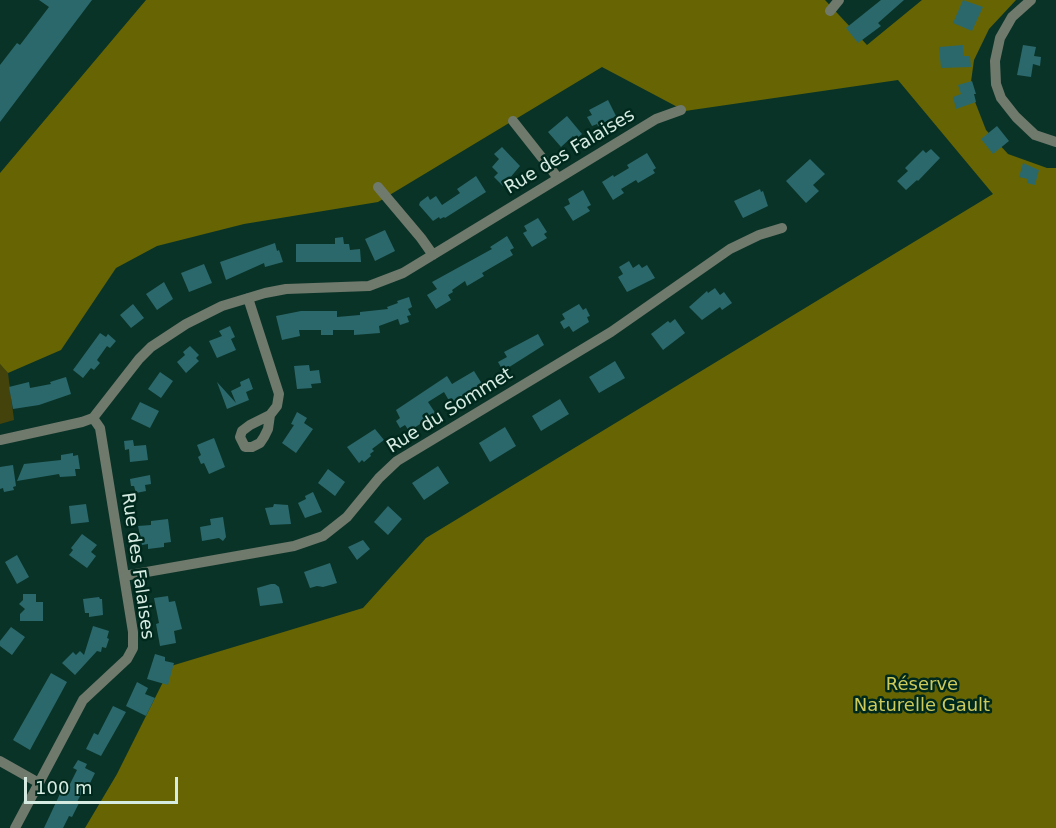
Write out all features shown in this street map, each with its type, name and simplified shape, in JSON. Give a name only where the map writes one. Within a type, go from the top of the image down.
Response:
[{"type":"street","points":[[830,10],[839,0]]},
{"type":"street","points":[[1031,0],[1012,17],[1000,38],[995,61],[996,84],[1001,98],[1016,117],[1035,135],[1056,142]]},
{"type":"street","name":"Rue des Falaises","points":[[15,828],[84,700],[132,652],[134,640],[100,428],[93,418],[139,359],[151,347],[206,314],[248,298],[286,290],[369,286],[403,273],[656,119],[681,110]]},
{"type":"street","points":[[513,121],[558,178]]},
{"type":"street","points":[[378,187],[433,255]]},
{"type":"street","name":"Rue du Sommet","points":[[124,576],[294,546],[323,536],[342,523],[378,478],[397,461],[611,332],[714,258],[759,235],[782,228]]},
{"type":"street","points":[[248,298],[279,394],[277,406],[270,415]]},
{"type":"street","points":[[0,440],[82,423],[93,418]]},
{"type":"street","points":[[0,761],[39,783]]},
{"type":"shaded area","points":[[0,364],[8,373],[14,420],[0,424]]},
{"type":"green space","name":"Réserve Naturelle Gault","points":[[146,0],[825,0],[867,45],[922,0],[1016,0],[989,29],[974,60],[970,89],[986,130],[1008,154],[1047,168],[1056,168],[1056,828],[85,828],[117,774],[171,666],[363,608],[426,538],[993,194],[898,80],[685,111],[602,67],[378,202],[244,224],[157,246],[116,268],[61,350],[8,373],[0,364],[0,173]]},
{"type":"building","points":[[39,0],[92,0],[0,122],[0,65],[17,43],[20,45],[49,7]]},
{"type":"building","points":[[881,0],[904,0],[878,23],[881,26],[858,43],[846,28]]},
{"type":"building","points":[[963,0],[983,7],[972,31],[953,23]]},
{"type":"building","points":[[963,45],[964,56],[970,56],[971,67],[941,68],[939,47]]},
{"type":"building","points":[[1023,45],[1036,47],[1034,56],[1041,57],[1040,66],[1033,64],[1031,77],[1017,75]]},
{"type":"building","points":[[972,81],[976,102],[956,109],[953,97],[961,94],[958,85]]},
{"type":"building","points":[[608,100],[616,116],[598,126],[597,124],[592,126],[587,117],[592,115],[589,110]]},
{"type":"building","points":[[567,116],[582,134],[576,139],[573,136],[561,147],[548,132]]},
{"type":"building","points":[[997,126],[1009,141],[993,154],[981,139]]},
{"type":"building","points":[[502,147],[520,166],[503,186],[494,177],[498,173],[492,167],[499,159],[494,154]]},
{"type":"building","points":[[931,149],[940,158],[906,190],[897,181],[908,171],[905,168],[923,150],[926,153]]},
{"type":"building","points":[[647,153],[656,168],[653,170],[655,173],[638,183],[636,180],[621,189],[624,193],[613,200],[602,182],[629,168],[627,165]]},
{"type":"building","points":[[810,159],[825,174],[813,185],[819,191],[806,203],[786,181]]},
{"type":"building","points":[[1023,163],[1039,170],[1035,185],[1027,183],[1028,179],[1019,177]]},
{"type":"building","points":[[476,176],[486,192],[445,218],[440,219],[439,217],[433,221],[419,205],[428,196],[430,200],[436,196],[442,205],[460,193],[457,189]]},
{"type":"building","points":[[760,189],[761,192],[763,191],[768,206],[743,218],[734,201]]},
{"type":"building","points":[[583,190],[591,205],[587,207],[590,211],[573,221],[564,207],[570,204],[568,199]]},
{"type":"building","points":[[538,218],[547,232],[544,234],[547,238],[532,247],[523,233],[527,231],[524,226]]},
{"type":"building","points":[[385,230],[395,251],[375,261],[365,239]]},
{"type":"building","points":[[507,236],[514,248],[510,250],[513,255],[482,273],[484,276],[467,286],[465,281],[452,290],[453,292],[448,295],[451,300],[436,309],[427,295],[437,289],[432,282],[492,249],[490,247]]},
{"type":"building","points":[[343,237],[344,244],[349,244],[350,250],[360,249],[361,262],[296,262],[296,244],[335,244],[335,238]]},
{"type":"building","points":[[275,243],[283,262],[265,267],[264,263],[226,280],[220,262]]},
{"type":"building","points":[[629,261],[633,268],[639,264],[642,268],[647,265],[655,278],[627,292],[618,277],[623,274],[619,267]]},
{"type":"building","points":[[204,264],[212,283],[189,292],[181,273]]},
{"type":"building","points":[[164,282],[173,299],[157,310],[146,294]]},
{"type":"building","points":[[715,288],[720,295],[724,292],[732,303],[722,310],[720,307],[702,320],[689,307],[707,291],[708,293]]},
{"type":"building","points":[[409,297],[412,307],[408,309],[411,315],[407,316],[409,322],[400,325],[398,319],[379,326],[380,333],[354,335],[354,330],[333,330],[333,335],[321,335],[321,330],[299,330],[300,336],[282,340],[276,316],[301,311],[337,311],[337,317],[360,315],[360,312],[388,309],[387,307],[398,303],[397,301]]},
{"type":"building","points":[[133,304],[144,318],[131,328],[120,315]]},
{"type":"building","points":[[579,304],[583,310],[586,308],[590,316],[587,317],[589,322],[573,332],[569,326],[564,329],[560,322],[565,319],[562,314]]},
{"type":"building","points":[[675,319],[685,333],[663,350],[651,334],[668,321],[670,323]]},
{"type":"building","points":[[230,326],[235,337],[231,339],[236,350],[217,358],[209,341],[222,336],[219,331]]},
{"type":"building","points":[[100,333],[106,337],[108,334],[116,341],[110,348],[107,346],[97,360],[100,363],[94,370],[91,368],[83,378],[73,370]]},
{"type":"building","points":[[538,334],[544,345],[503,371],[498,362],[507,357],[504,352]]},
{"type":"building","points":[[190,346],[199,355],[196,358],[199,361],[186,373],[177,362]]},
{"type":"building","points":[[615,361],[625,378],[599,393],[589,377]]},
{"type":"building","points":[[309,365],[310,371],[319,370],[321,383],[311,384],[312,388],[297,389],[294,366]]},
{"type":"building","points":[[474,371],[484,387],[456,404],[454,402],[451,404],[444,392],[428,402],[436,414],[409,431],[405,425],[400,428],[396,421],[400,418],[396,410],[447,376],[452,384]]},
{"type":"building","points":[[160,372],[173,381],[161,398],[148,389]]},
{"type":"building","points":[[66,377],[71,394],[39,405],[13,409],[9,387],[29,382],[30,388],[51,384],[50,382]]},
{"type":"building","points":[[249,378],[253,389],[246,392],[249,400],[227,409],[217,382],[236,403],[231,391],[241,386],[240,382]]},
{"type":"building","points":[[560,399],[569,414],[541,431],[532,416]]},
{"type":"building","points":[[140,402],[159,411],[150,428],[131,419]]},
{"type":"building","points":[[297,412],[307,418],[304,423],[313,429],[296,453],[282,443],[294,425],[291,424]]},
{"type":"building","points":[[505,427],[516,446],[490,462],[479,443]]},
{"type":"building","points":[[375,429],[384,440],[372,449],[374,451],[370,454],[371,456],[359,463],[347,447]]},
{"type":"building","points":[[214,438],[225,467],[209,474],[198,457],[201,455],[197,445]]},
{"type":"building","points":[[133,440],[134,446],[146,445],[148,460],[130,462],[129,449],[125,450],[124,441]]},
{"type":"building","points":[[73,453],[73,456],[78,455],[80,469],[75,469],[76,476],[60,477],[59,474],[17,481],[24,464],[61,460],[61,455]]},
{"type":"building","points":[[13,465],[16,486],[13,487],[14,490],[4,492],[3,488],[0,489],[0,467]]},
{"type":"building","points":[[438,466],[449,483],[424,500],[412,483]]},
{"type":"building","points":[[328,469],[345,482],[335,496],[318,483]]},
{"type":"building","points":[[150,475],[151,484],[145,485],[146,491],[136,493],[134,486],[131,486],[130,479]]},
{"type":"building","points":[[313,492],[322,512],[305,518],[298,503]]},
{"type":"building","points":[[86,504],[89,522],[71,524],[69,506]]},
{"type":"building","points":[[274,504],[288,505],[291,524],[270,525],[265,508],[273,507]]},
{"type":"building","points":[[388,506],[402,519],[388,535],[374,522]]},
{"type":"building","points":[[223,517],[226,537],[223,541],[219,538],[202,541],[200,527],[211,525],[210,519]]},
{"type":"building","points":[[168,519],[171,542],[164,543],[164,547],[148,549],[148,544],[142,545],[138,526],[151,525],[151,521]]},
{"type":"building","points":[[82,534],[97,545],[91,552],[96,556],[87,568],[69,555],[73,550],[71,548]]},
{"type":"building","points":[[363,540],[370,549],[357,560],[348,547]]},
{"type":"building","points":[[17,555],[29,577],[17,584],[5,562]]},
{"type":"building","points":[[330,563],[337,583],[310,588],[304,572]]},
{"type":"building","points":[[271,584],[279,587],[283,603],[260,606],[257,588]]},
{"type":"building","points":[[23,594],[36,594],[36,602],[43,602],[43,621],[20,621],[20,614],[25,609],[19,604],[23,600]]},
{"type":"building","points":[[168,596],[169,602],[175,601],[182,629],[174,631],[176,643],[160,646],[156,624],[159,623],[154,598]]},
{"type":"building","points":[[99,597],[102,599],[103,615],[89,617],[89,613],[85,613],[83,599]]},
{"type":"building","points":[[93,626],[109,631],[106,648],[102,647],[101,652],[97,651],[75,675],[62,663],[73,652],[76,655],[80,651],[84,655]]},
{"type":"building","points":[[11,627],[25,637],[12,655],[0,646],[0,641]]},
{"type":"building","points":[[155,654],[165,657],[165,661],[174,663],[168,685],[147,679]]},
{"type":"building","points":[[51,673],[67,682],[30,750],[13,740]]},
{"type":"building","points":[[137,682],[148,688],[145,694],[155,698],[146,716],[126,706]]},
{"type":"building","points":[[113,706],[126,712],[101,756],[86,749],[94,733],[98,735]]},
{"type":"building","points":[[78,760],[87,764],[85,768],[95,773],[88,787],[85,786],[72,817],[69,816],[63,828],[44,828],[65,783],[69,786],[77,770],[73,768]]}]
